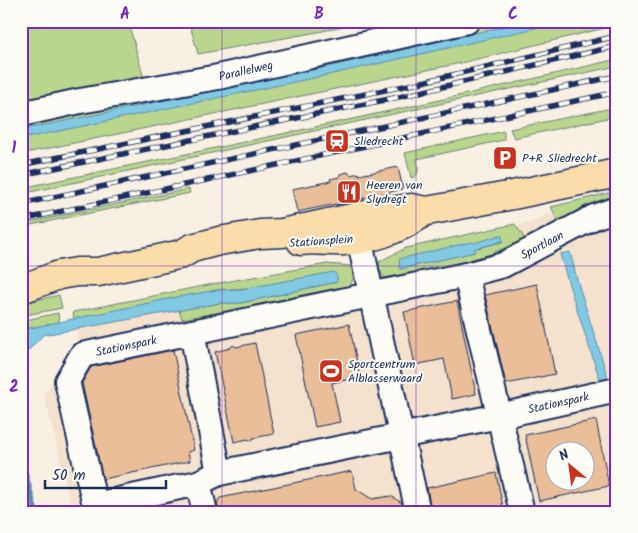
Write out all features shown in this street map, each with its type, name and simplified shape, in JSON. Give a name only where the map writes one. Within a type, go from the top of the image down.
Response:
[{"type":"main road","name":"Stationsplein","points":[[21,289],[77,272],[98,272],[182,254],[194,260],[304,240],[344,241],[357,228],[400,226],[427,211],[617,173]]},
{"type":"main road","name":"Stationsplein","points":[[21,299],[62,289],[79,283],[98,272]]},
{"type":"street","name":"Parallelweg","points":[[21,114],[80,101],[218,77],[467,21]]},
{"type":"street","name":"Sportlaan","points":[[466,275],[503,265],[594,217],[617,209]]},
{"type":"street","points":[[357,228],[418,512]]},
{"type":"street","name":"Stationspark","points":[[466,275],[82,355],[67,381],[95,505],[209,478],[617,390]]},
{"type":"street","points":[[466,275],[522,512]]},
{"type":"street","points":[[192,332],[209,478],[205,512]]},
{"type":"shaded area","points":[[617,194],[617,512],[73,512],[44,394],[74,361],[79,347],[75,322],[382,262],[406,251],[530,223],[556,209]]},
{"type":"green space","points":[[21,21],[128,21],[145,82],[21,107]]},
{"type":"green space","points":[[189,21],[366,21],[323,31],[198,54]]},
{"type":"green space","points":[[496,21],[617,21],[617,25],[461,63],[21,154],[21,122]]},
{"type":"green space","points":[[617,59],[617,66],[21,194],[21,188],[394,110]]},
{"type":"green space","points":[[617,107],[617,116],[514,138],[510,129]]},
{"type":"green space","points":[[504,131],[504,140],[417,159],[418,173],[411,178],[405,153]]},
{"type":"green space","points":[[189,189],[190,193],[21,227],[21,224]]},
{"type":"green space","points":[[617,191],[617,199],[561,225],[551,207]]},
{"type":"green space","points":[[515,224],[525,239],[486,256],[391,279],[383,277],[379,268],[380,261],[406,248]],"holes":[[[501,235],[502,242],[473,249],[474,252],[400,269]]]},
{"type":"green space","points":[[327,264],[351,266],[353,279],[346,289],[182,319],[179,310],[220,303],[241,303],[337,282],[217,290],[74,319],[73,312],[213,284]]},
{"type":"green space","points":[[59,295],[62,308],[21,316],[21,304]]},
{"type":"green space","points":[[58,313],[59,322],[21,330],[21,321]]},
{"type":"water","points":[[528,21],[567,21],[337,73],[21,139],[21,130],[336,65]]},
{"type":"water","points":[[501,235],[503,241],[474,249],[475,252],[400,269],[399,259],[471,242],[474,243]]},
{"type":"water","points":[[570,252],[608,378],[600,380],[569,285],[560,254]]},
{"type":"water","points":[[334,272],[337,276],[337,282],[241,303],[220,303],[43,335],[21,361],[21,330],[177,297],[217,290],[242,289]]},
{"type":"building","points":[[398,167],[403,189],[297,212],[292,189],[331,181],[330,179],[348,172],[350,175],[359,173],[359,175]]},
{"type":"building","points":[[537,284],[555,374],[506,384],[485,295]]},
{"type":"building","points":[[457,301],[476,394],[452,399],[444,359],[415,365],[404,312]]},
{"type":"building","points":[[349,324],[360,377],[332,383],[340,422],[315,427],[296,335]]},
{"type":"building","points":[[255,343],[274,434],[253,438],[251,441],[248,439],[234,442],[215,352],[230,348],[233,345],[236,347]]},
{"type":"building","points":[[173,350],[194,450],[188,452],[190,461],[103,479],[82,383],[91,367]]},
{"type":"building","points":[[596,420],[609,486],[596,489],[596,440],[546,440],[546,490],[590,490],[539,501],[525,435]]},
{"type":"building","points":[[352,471],[356,489],[372,499],[391,496],[402,503],[404,512],[219,512],[217,503],[220,498]]},
{"type":"building","points":[[496,473],[504,512],[431,512],[427,488]]},
{"type":"waterway","points":[[21,457],[36,512]]},
{"type":"railway","points":[[21,165],[414,84],[617,36]]},
{"type":"railway","points":[[21,175],[399,97],[617,46]]},
{"type":"railway","points":[[21,204],[617,76]]},
{"type":"railway","points":[[21,220],[617,92]]},
{"type":"place","name":"Sliedrecht","points":[[337,141]]},
{"type":"place","name":"P+R Sliedrecht","points":[[505,158]]},
{"type":"place","name":"Heeren van Slydregt","points":[[349,192]]},
{"type":"place","name":"Sportcentrum Alblasserwaard","points":[[331,371]]}]
